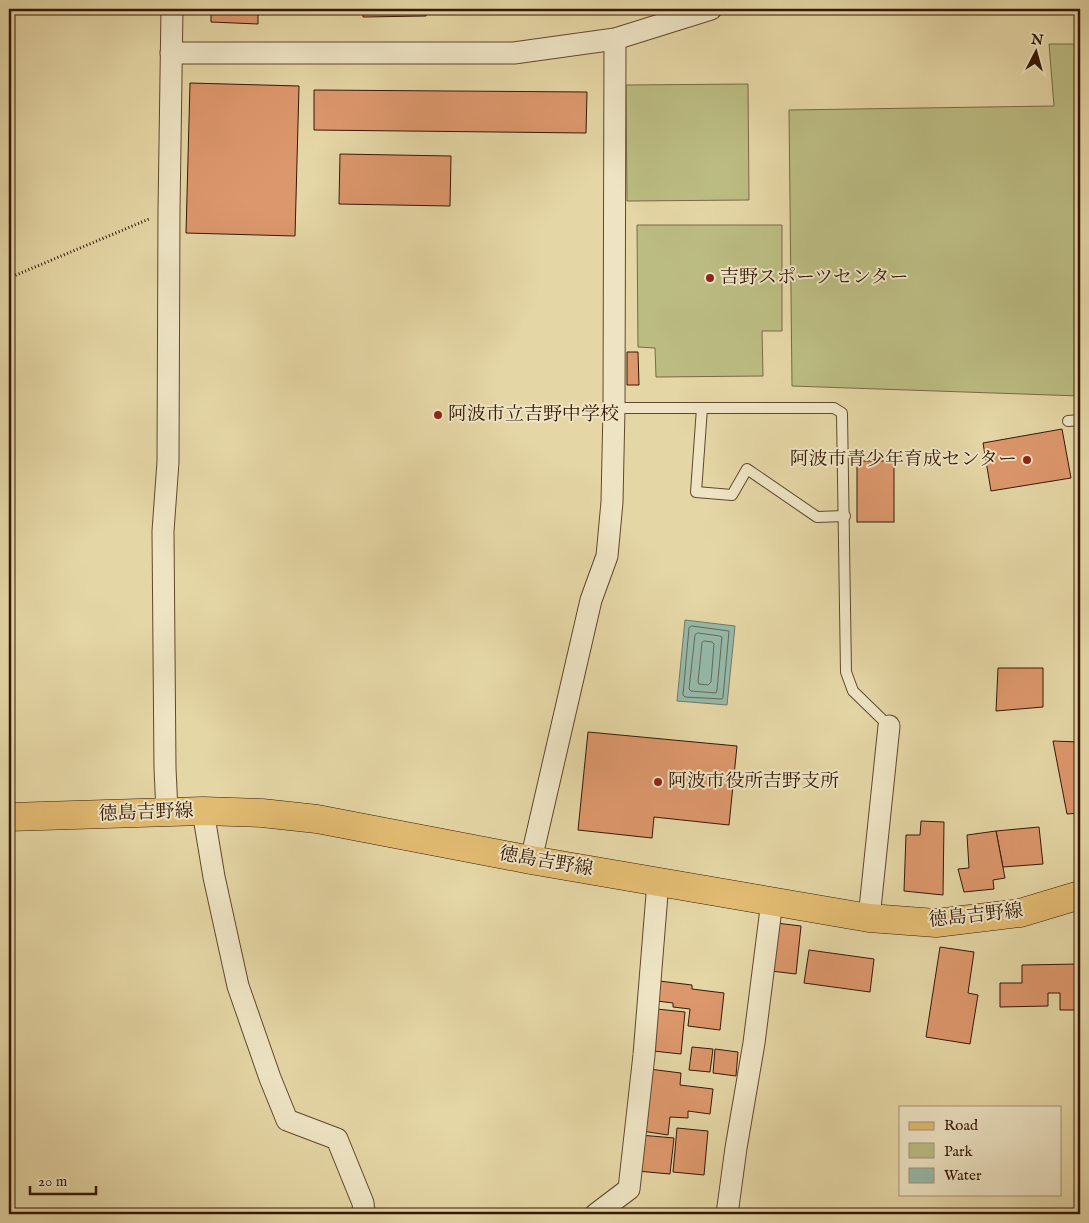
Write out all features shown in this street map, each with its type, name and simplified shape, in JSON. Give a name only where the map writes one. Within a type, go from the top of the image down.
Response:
[{"type":"main road","name":"徳島吉野線","points":[[9,817],[203,811],[262,813],[317,818],[531,860],[658,882],[869,918],[936,924],[1020,913],[1080,895]]},
{"type":"street","points":[[167,812],[163,531],[168,462],[172,9]]},
{"type":"street","points":[[171,53],[514,54],[615,40],[711,9]]},
{"type":"street","points":[[531,860],[590,600],[607,556],[612,502],[614,408],[615,40]]},
{"type":"street","points":[[869,918],[889,726]]},
{"type":"street","points":[[203,811],[214,877],[238,986],[270,1078],[287,1120],[337,1138],[364,1203],[364,1214]]},
{"type":"street","points":[[596,1214],[628,1189],[644,1054],[658,882]]},
{"type":"street","points":[[727,1214],[754,1043],[772,901]]},
{"type":"lane","points":[[614,408],[834,408],[842,413],[846,672],[853,691],[889,726]]},
{"type":"lane","points":[[702,408],[696,492],[732,495],[747,469],[817,517],[845,516]]},
{"type":"lane","points":[[1068,421],[1080,420]]},
{"type":"path","points":[[9,278],[169,211]]},
{"type":"green space","points":[[1049,44],[1080,44],[1080,396],[792,386],[789,110],[1054,106]]},
{"type":"green space","points":[[748,84],[749,200],[627,201],[626,85]]},
{"type":"green space","name":"吉野スポーツセンター","points":[[637,225],[782,225],[782,331],[762,331],[763,376],[656,377],[655,348],[638,347]]},
{"type":"water","points":[[685,620],[735,626],[727,705],[677,701]]},
{"type":"building","points":[[211,9],[258,9],[258,24],[211,22]]},
{"type":"building","points":[[363,9],[426,9],[426,16],[363,17]]},
{"type":"building","points":[[190,83],[299,86],[295,236],[186,233]]},
{"type":"building","points":[[314,90],[587,92],[586,133],[314,130]]},
{"type":"building","points":[[340,154],[451,156],[450,206],[339,204]]},
{"type":"building","points":[[627,352],[638,352],[639,385],[627,385]]},
{"type":"building","name":"阿波市青少年育成センター","points":[[1062,429],[1071,478],[991,491],[983,443]]},
{"type":"building","points":[[857,461],[894,461],[894,522],[857,522]]},
{"type":"building","points":[[998,668],[1043,668],[1043,707],[996,711]]},
{"type":"building","name":"阿波市役所吉野支所","points":[[588,732],[737,746],[729,825],[654,817],[652,838],[578,830]]},
{"type":"building","points":[[1053,741],[1080,742],[1080,813],[1067,814]]},
{"type":"building","points":[[921,821],[944,822],[943,895],[904,891],[906,835],[920,835]]},
{"type":"building","points":[[1039,827],[1043,864],[1003,867],[996,831]]},
{"type":"building","points":[[996,831],[1005,878],[993,880],[994,889],[964,892],[958,869],[969,868],[967,835]]},
{"type":"building","points":[[776,923],[801,926],[796,974],[771,971]]},
{"type":"building","points":[[940,947],[974,952],[968,993],[978,995],[970,1044],[926,1037]]},
{"type":"building","points":[[809,950],[874,959],[870,992],[804,983]]},
{"type":"building","points":[[1080,964],[1080,1010],[1060,1010],[1060,993],[1048,993],[1048,1006],[1000,1007],[1000,983],[1022,983],[1022,965]]},
{"type":"building","points":[[659,981],[692,985],[692,989],[724,993],[720,1030],[688,1026],[690,1009],[673,1007],[673,1003],[657,1001]]},
{"type":"building","points":[[657,1009],[685,1012],[681,1054],[653,1051]]},
{"type":"building","points":[[692,1047],[713,1049],[710,1072],[689,1070]]},
{"type":"building","points":[[715,1049],[738,1052],[736,1076],[713,1073]]},
{"type":"building","points":[[649,1069],[681,1073],[680,1085],[713,1089],[710,1114],[688,1111],[688,1118],[670,1117],[668,1135],[642,1131]]},
{"type":"building","points":[[677,1128],[708,1131],[704,1175],[673,1172]]},
{"type":"building","points":[[640,1135],[674,1138],[670,1174],[637,1171]]},
{"type":"place","name":"吉野スポーツセンター","points":[[710,278]]},
{"type":"place","name":"阿波市立吉野中学校","points":[[438,415]]},
{"type":"place","name":"阿波市青少年育成センター","points":[[1027,460]]},
{"type":"place","name":"阿波市役所吉野支所","points":[[658,782]]}]
